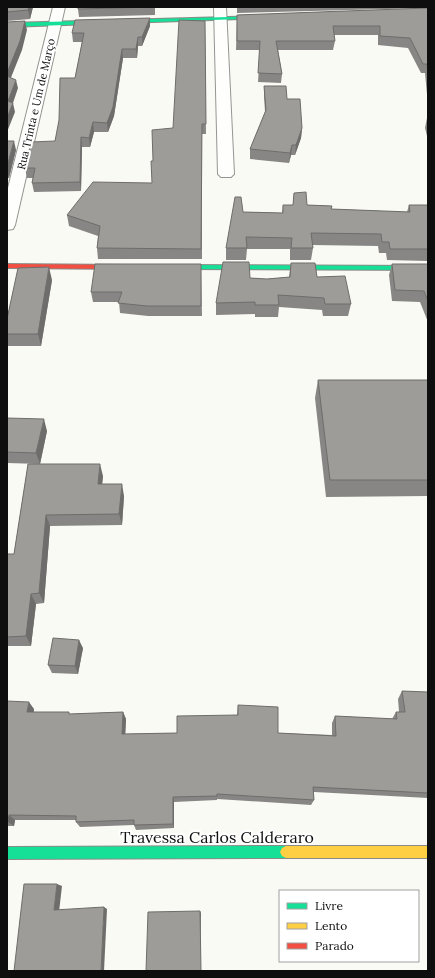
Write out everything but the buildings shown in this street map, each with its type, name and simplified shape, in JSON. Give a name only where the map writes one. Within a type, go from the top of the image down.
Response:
[{"type":"street","name":"Rua Trinta e Um de Março","points":[[7,225],[59,7]]},
{"type":"street","points":[[220,13],[226,174]]},
{"type":"street","points":[[7,25],[55,24],[220,13],[276,17]]},
{"type":"street","points":[[7,266],[134,267]]},
{"type":"street","points":[[158,267],[428,268]]},
{"type":"street","name":"Travessa Carlos Calderaro","points":[[7,853],[428,852]]},
{"type":"traffic: fast","points":[[7,25],[268,17]]},
{"type":"traffic: fast","points":[[171,267],[428,268]]},
{"type":"traffic: fast","points":[[7,853],[286,852]]},
{"type":"traffic: slow","points":[[286,852],[428,852]]},
{"type":"traffic: jam","points":[[7,266],[125,267]]}]
